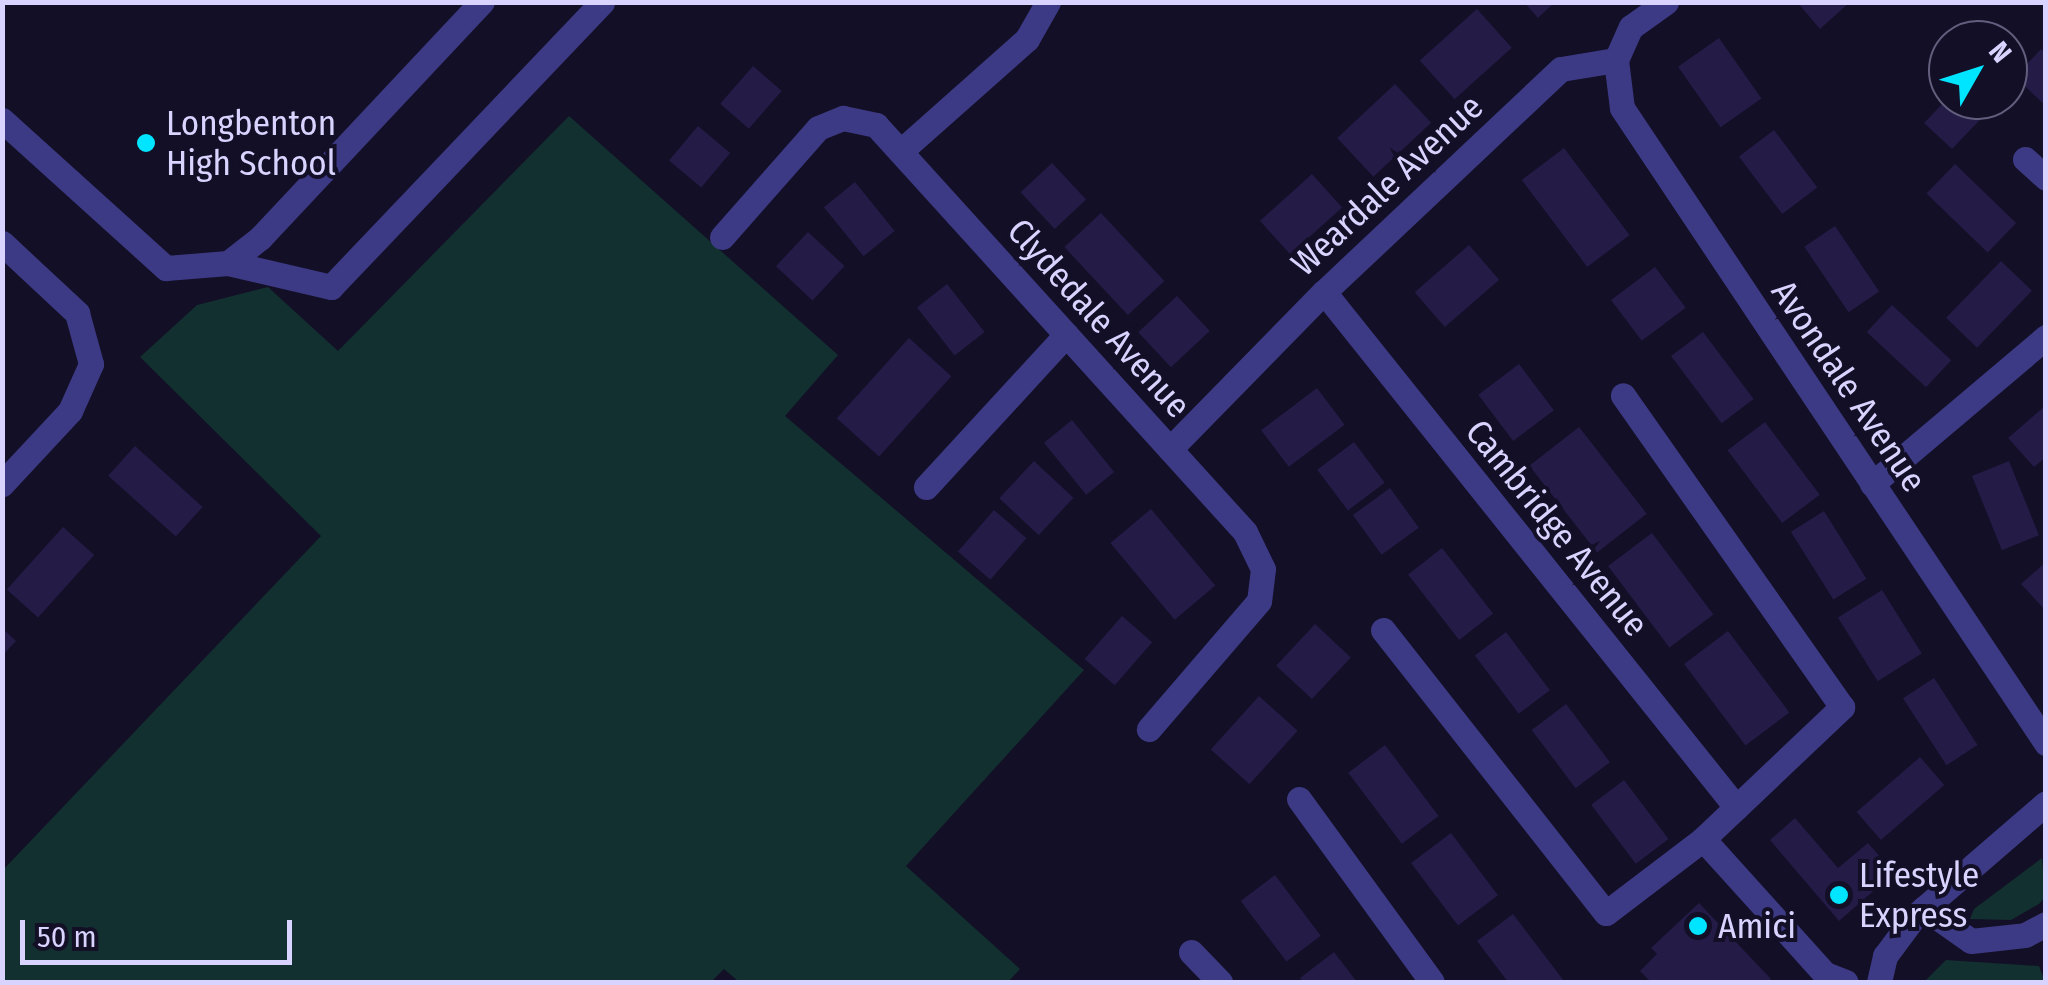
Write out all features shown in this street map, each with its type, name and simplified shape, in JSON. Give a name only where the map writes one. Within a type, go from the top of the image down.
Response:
[{"type":"street","points":[[228,263],[482,2]]},
{"type":"street","points":[[2,120],[160,264],[178,270],[228,263],[322,288],[340,283],[602,2]]},
{"type":"street","points":[[902,150],[1027,39],[1048,2]]},
{"type":"street","points":[[1616,60],[1632,27],[1666,2]]},
{"type":"street","name":"Weardale Avenue","points":[[1170,449],[1324,292],[1561,69],[1616,60]]},
{"type":"street","name":"Avondale Avenue","points":[[1616,60],[1622,108],[2046,743]]},
{"type":"street","name":"Clydedale Avenue","points":[[722,237],[805,139],[830,121],[867,120],[902,150],[1245,532],[1264,579],[1244,625],[1149,729]]},
{"type":"street","points":[[2025,159],[2046,178]]},
{"type":"street","points":[[2,244],[76,313],[91,364],[70,412],[2,484]]},
{"type":"street","name":"Cambridge Avenue","points":[[1324,292],[1736,807]]},
{"type":"street","points":[[926,487],[1066,335]]},
{"type":"street","points":[[1872,484],[2046,337]]},
{"type":"street","points":[[1384,630],[1606,913],[1703,839],[1842,707],[1623,395]]},
{"type":"street","points":[[1299,799],[1432,982]]},
{"type":"street","points":[[1878,982],[1885,956],[1924,908],[2043,811]]},
{"type":"street","points":[[1703,839],[1829,980]]},
{"type":"street","points":[[1924,908],[1971,941],[2026,935],[2046,924]]},
{"type":"street","points":[[1191,952],[1220,982]]},
{"type":"green space","points":[[569,116],[838,355],[785,416],[1084,670],[906,866],[1020,969],[1008,982],[739,982],[724,969],[711,982],[3,982],[2,871],[321,536],[140,357],[197,305],[268,287],[338,351]]},
{"type":"green space","points":[[2042,858],[2045,897],[2039,904],[2011,920],[1970,919],[1974,909]]},
{"type":"green space","points":[[1946,960],[2039,966],[2045,982],[1924,982]]},
{"type":"building","points":[[1524,2],[1555,2],[1538,18]]},
{"type":"building","points":[[1797,2],[1850,2],[1820,29]]},
{"type":"building","points":[[1477,9],[1512,48],[1455,99],[1420,61]]},
{"type":"building","points":[[1719,38],[1761,99],[1720,127],[1678,67]]},
{"type":"building","points":[[2041,49],[2046,53],[2046,106],[2028,89],[2028,63]]},
{"type":"building","points":[[753,66],[782,91],[749,129],[720,104]]},
{"type":"building","points":[[1395,84],[1431,123],[1373,177],[1337,138]]},
{"type":"building","points":[[1928,119],[1980,120],[1952,149],[1924,123]]},
{"type":"building","points":[[698,126],[730,153],[701,187],[669,160]]},
{"type":"building","points":[[1774,130],[1817,188],[1782,214],[1739,156]]},
{"type":"building","points":[[1564,148],[1630,235],[1587,267],[1522,180]]},
{"type":"building","points":[[1052,163],[1086,200],[1055,229],[1021,192]]},
{"type":"building","points":[[1955,164],[2016,223],[1988,253],[1927,193]]},
{"type":"building","points":[[1312,174],[1342,207],[1290,254],[1260,221]]},
{"type":"building","points":[[855,182],[895,231],[864,256],[824,207]]},
{"type":"building","points":[[1101,213],[1164,281],[1128,315],[1064,247]]},
{"type":"building","points":[[1835,226],[1879,291],[1849,312],[1804,247]]},
{"type":"building","points":[[808,232],[845,266],[813,300],[776,266]]},
{"type":"building","points":[[1469,245],[1499,280],[1445,327],[1415,292]]},
{"type":"building","points":[[2001,261],[2032,291],[1977,348],[1946,318]]},
{"type":"building","points":[[1655,267],[1686,308],[1642,341],[1611,300]]},
{"type":"building","points":[[947,284],[985,332],[955,355],[917,307]]},
{"type":"building","points":[[1177,296],[1210,331],[1171,367],[1138,332]]},
{"type":"building","points":[[1892,305],[1951,360],[1926,387],[1867,332]]},
{"type":"building","points":[[1703,332],[1754,399],[1722,423],[1671,356]]},
{"type":"building","points":[[909,338],[951,376],[879,456],[837,418]]},
{"type":"building","points":[[1519,364],[1554,410],[1513,441],[1478,395]]},
{"type":"building","points":[[1317,388],[1345,425],[1289,467],[1261,430]]},
{"type":"building","points":[[2046,405],[2046,457],[2034,467],[2008,438]]},
{"type":"building","points":[[1072,420],[1114,472],[1086,495],[1044,443]]},
{"type":"building","points":[[1765,422],[1820,495],[1782,523],[1727,450]]},
{"type":"building","points":[[1579,427],[1647,514],[1597,552],[1529,466]]},
{"type":"building","points":[[1354,442],[1385,483],[1348,510],[1317,470]]},
{"type":"building","points":[[135,446],[203,507],[176,537],[108,476]]},
{"type":"building","points":[[1034,461],[1073,498],[1039,535],[999,498]]},
{"type":"building","points":[[2009,461],[2039,535],[2002,550],[1972,476]]},
{"type":"building","points":[[1390,488],[1419,528],[1382,555],[1353,515]]},
{"type":"building","points":[[1151,509],[1215,586],[1175,620],[1110,543]]},
{"type":"building","points":[[994,510],[1026,538],[990,580],[958,552]]},
{"type":"building","points":[[1824,511],[1866,579],[1833,600],[1791,532]]},
{"type":"building","points":[[63,527],[94,555],[38,618],[7,589]]},
{"type":"building","points":[[1652,533],[1713,614],[1669,648],[1608,566]]},
{"type":"building","points":[[1442,548],[1493,613],[1459,640],[1408,574]]},
{"type":"building","points":[[2046,562],[2046,611],[2021,584]]},
{"type":"building","points":[[1882,590],[1922,654],[1878,681],[1838,618]]},
{"type":"building","points":[[1122,616],[1152,642],[1115,685],[1085,659]]},
{"type":"building","points":[[1315,624],[1351,657],[1312,699],[1276,666]]},
{"type":"building","points":[[2,628],[16,641],[2,656]]},
{"type":"building","points":[[1728,631],[1789,712],[1745,746],[1684,664]]},
{"type":"building","points":[[1506,632],[1550,690],[1519,714],[1475,655]]},
{"type":"building","points":[[1934,678],[1978,745],[1947,765],[1903,698]]},
{"type":"building","points":[[1259,696],[1298,731],[1249,784],[1211,750]]},
{"type":"building","points":[[1566,704],[1610,762],[1576,788],[1532,730]]},
{"type":"building","points":[[1385,745],[1439,816],[1402,844],[1348,773]]},
{"type":"building","points":[[1920,757],[1944,785],[1881,840],[1857,812]]},
{"type":"building","points":[[1624,780],[1669,839],[1636,864],[1591,805]]},
{"type":"building","points":[[1795,818],[1838,868],[1868,843],[1894,873],[1839,921],[1770,840]]},
{"type":"building","points":[[1451,833],[1498,895],[1458,925],[1411,863]]},
{"type":"building","points":[[1275,875],[1321,936],[1286,962],[1241,901]]},
{"type":"building","name":"Amici","points":[[1699,903],[1771,979],[1768,982],[1651,982],[1640,971],[1657,954],[1651,948]]},
{"type":"building","points":[[1513,914],[1564,981],[1508,982],[1477,941]]},
{"type":"building","points":[[1334,952],[1357,982],[1303,982],[1300,978]]},
{"type":"place","name":"Longbenton High School","points":[[146,143]]},
{"type":"place","name":"Lifestyle Express","points":[[1839,895]]},
{"type":"place","name":"Amici","points":[[1698,926]]}]
